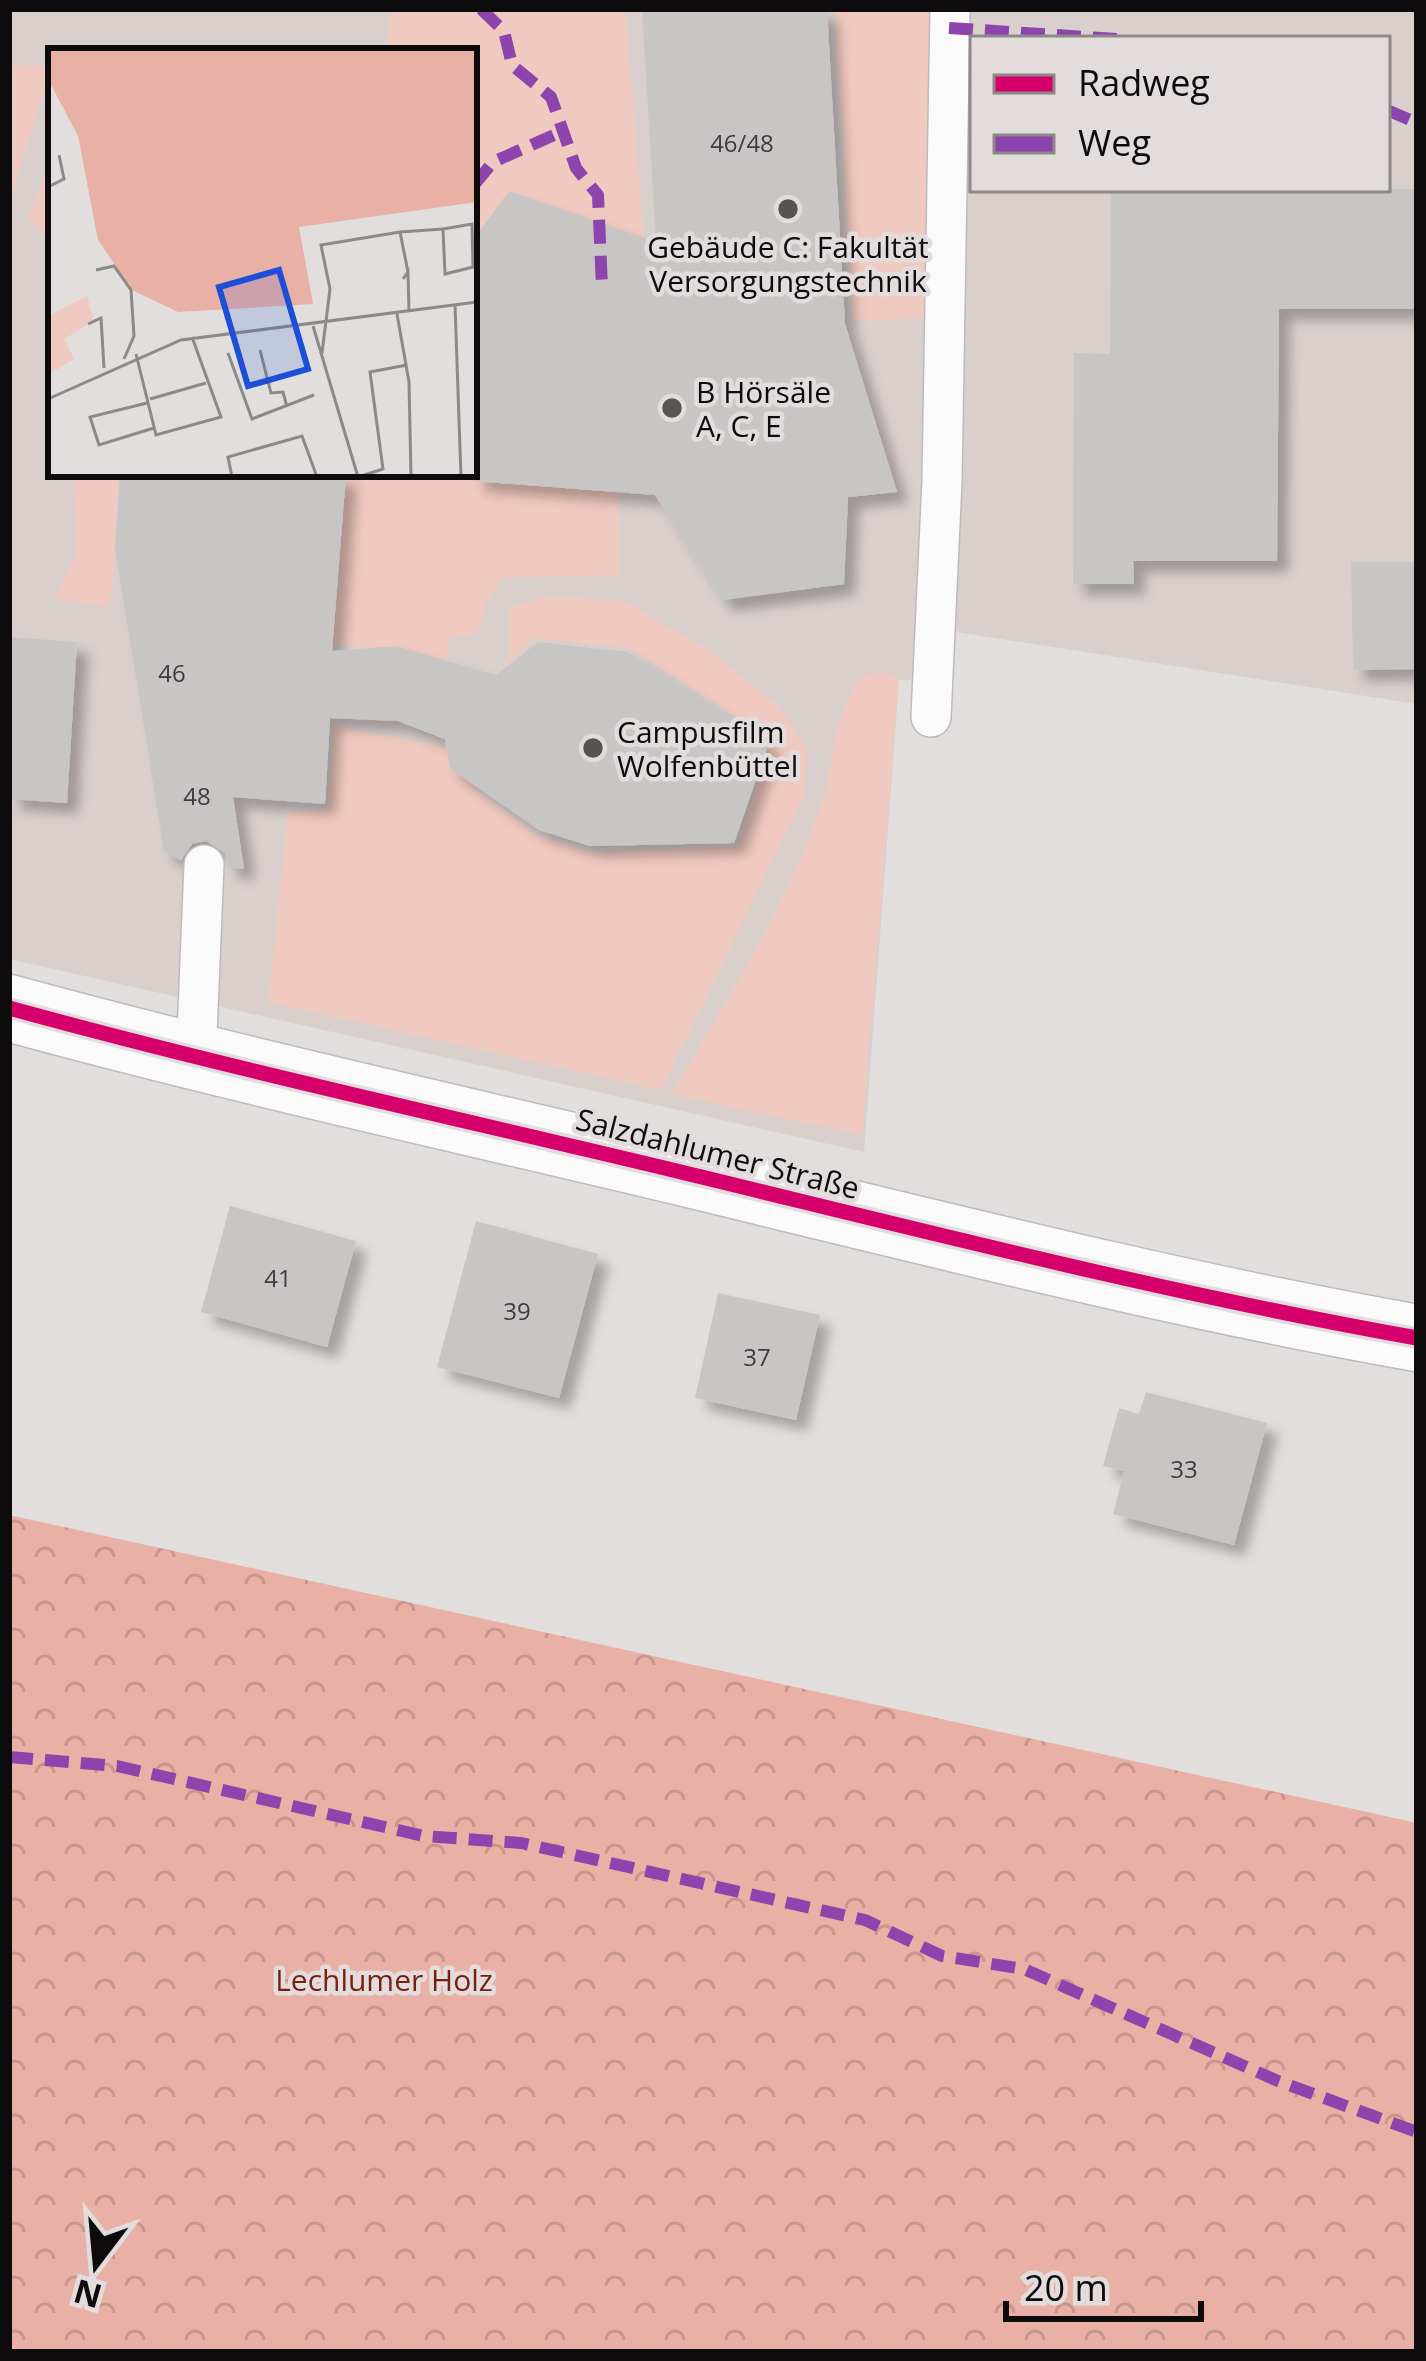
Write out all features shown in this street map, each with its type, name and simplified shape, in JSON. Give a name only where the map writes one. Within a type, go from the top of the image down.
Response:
[{"type":"main road","name":"Salzdahlumer Straße","points":[[9,1008],[196,1059],[1269,1311],[1417,1338]]},
{"type":"lane","points":[[931,717],[942,482],[950,9]]},
{"type":"lane","points":[[196,1059],[204,865]]},
{"type":"shaded area","points":[[9,9],[1417,9],[1417,704],[937,629],[934,680],[899,680],[864,1152],[9,959]]},
{"type":"shaded area","points":[[390,9],[626,9],[647,283],[477,240],[477,48],[387,48]]},
{"type":"shaded area","points":[[835,9],[931,9],[924,318],[853,321]]},
{"type":"shaded area","points":[[9,65],[48,66],[48,76],[9,205]]},
{"type":"shaded area","points":[[48,168],[48,239],[28,218]]},
{"type":"shaded area","points":[[73,477],[120,477],[110,607],[55,599],[76,554]]},
{"type":"shaded area","points":[[346,477],[446,477],[618,492],[620,575],[503,578],[487,601],[477,634],[450,638],[446,659],[333,644]]},
{"type":"shaded area","points":[[553,596],[624,601],[706,648],[780,707],[808,749],[804,796],[661,1090],[268,1002],[288,811],[327,812],[334,726],[472,752],[477,790],[536,835],[588,852],[735,847],[740,842],[770,738],[629,648],[534,638],[508,665],[510,607]]},
{"type":"shaded area","points":[[886,672],[899,679],[862,1135],[671,1094],[787,886],[818,814],[839,725],[853,691],[864,675]]},
{"type":"green space","name":"Lechlumer Holz","points":[[9,1515],[1417,1823],[1417,2352],[9,2352]]},
{"type":"building","points":[[642,9],[827,9],[845,324],[897,492],[848,497],[844,584],[722,600],[655,495],[474,481],[477,235],[509,191],[656,242]]},
{"type":"building","points":[[1417,189],[1417,309],[1279,309],[1277,561],[1133,561],[1134,584],[1073,584],[1074,353],[1110,354],[1111,192]]},
{"type":"building","points":[[120,477],[346,477],[332,651],[396,646],[496,675],[538,642],[628,652],[769,742],[734,843],[590,846],[539,830],[450,768],[445,739],[398,721],[330,718],[325,804],[233,797],[244,869],[228,867],[225,853],[206,841],[192,844],[181,860],[164,851],[115,548]]},
{"type":"building","points":[[1351,562],[1417,562],[1417,669],[1353,670]]},
{"type":"building","points":[[9,637],[77,642],[67,803],[9,799]]},
{"type":"building","points":[[230,1206],[356,1241],[327,1347],[201,1312]]},
{"type":"building","points":[[476,1221],[598,1254],[559,1398],[437,1367]]},
{"type":"building","points":[[718,1293],[820,1315],[796,1420],[695,1398]]},
{"type":"building","points":[[1146,1392],[1267,1423],[1234,1545],[1113,1514],[1124,1471],[1103,1466],[1119,1408],[1139,1414]]},
{"type":"marked path","points":[[481,9],[504,31],[512,65],[551,97],[576,168],[598,195],[602,287]]},
{"type":"marked path","points":[[949,28],[1071,36]]},
{"type":"marked path","points":[[1390,111],[1417,123]]},
{"type":"marked path","points":[[477,181],[493,162],[563,131]]},
{"type":"marked path","points":[[9,1757],[117,1766],[424,1836],[521,1843],[865,1920],[942,1956],[1024,1969],[1278,2081],[1417,2132]]},
{"type":"cycle path","points":[[9,1008],[1048,1261],[1417,1338]]},
{"type":"place","name":"Gebäude C: Fakultät Versorgungstechnik","points":[[788,209]]},
{"type":"place","name":"B Hörsäle A, C, E","points":[[672,408]]},
{"type":"place","name":"Campusfilm Wolfenbüttel","points":[[593,748]]}]
